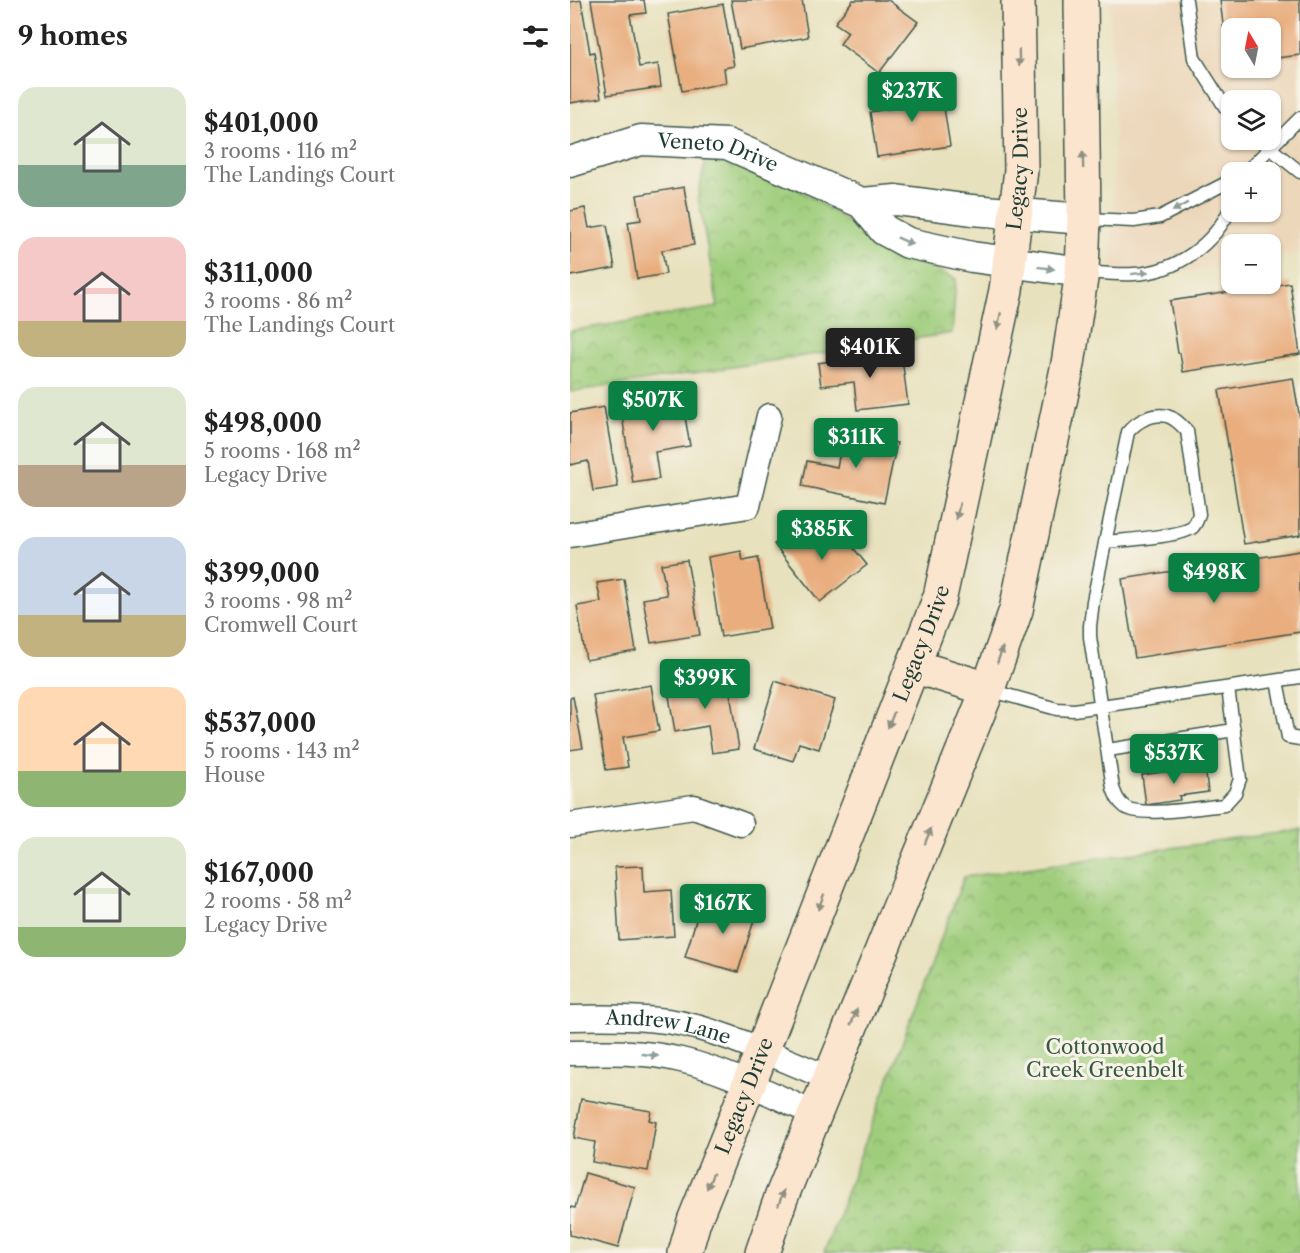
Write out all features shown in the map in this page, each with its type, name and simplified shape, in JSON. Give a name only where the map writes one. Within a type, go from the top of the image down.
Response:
[{"type":"main road","name":"Legacy Drive","points":[[685,1253],[694,1221],[940,597],[1010,263],[1020,170],[1018,0]]},
{"type":"main road","points":[[762,1253],[828,1078],[988,690],[1016,610],[1068,364],[1082,272],[1084,219],[1081,0]]},
{"type":"main road","points":[[913,666],[988,690]]},
{"type":"street","name":"Veneto Drive","points":[[570,162],[640,140],[727,144],[862,203],[884,230],[908,243],[1010,263],[1082,272]]},
{"type":"street","name":"Veneto Drive","points":[[862,203],[896,200],[972,210],[1084,219]]},
{"type":"street","points":[[570,535],[748,506],[769,416]]},
{"type":"street","points":[[570,825],[694,807],[741,824]]},
{"type":"street","name":"Andrew Lane","points":[[570,1018],[633,1018],[669,1021],[705,1031],[828,1078]]},
{"type":"street","name":"Andrew Lane","points":[[570,1053],[620,1052],[681,1060],[709,1068],[815,1114]]},
{"type":"lane","points":[[1186,0],[1194,58],[1221,101]]},
{"type":"lane","points":[[1281,132],[1300,118]]},
{"type":"lane","points":[[1272,150],[1300,172]]},
{"type":"lane","points":[[1084,219],[1134,221],[1160,217],[1221,186]]},
{"type":"lane","points":[[1082,272],[1134,274],[1180,262],[1215,234],[1222,222]]},
{"type":"lane","points":[[1105,542],[1179,533],[1192,528],[1197,521],[1199,514],[1187,431],[1178,422],[1167,416],[1144,419],[1134,424],[1128,432],[1105,542],[1093,601],[1090,637],[1113,788],[1118,800],[1127,809],[1145,812],[1224,805],[1235,793],[1240,779],[1228,688]]},
{"type":"lane","points":[[988,690],[1057,709],[1074,710],[1300,677]]},
{"type":"lane","points":[[1277,681],[1288,737],[1300,739]]},
{"type":"lane","points":[[1108,750],[1234,730]]},
{"type":"shaded area","points":[[1109,0],[1300,0],[1300,253],[1281,256],[1281,234],[1221,234],[1221,266],[1112,284],[1115,132]]},
{"type":"green space","points":[[706,159],[738,163],[777,177],[832,210],[878,245],[917,260],[956,279],[952,333],[570,392],[570,331],[718,307],[698,196]]},
{"type":"green space","name":"Cottonwood Creek Greenbelt","points":[[1300,830],[1300,1253],[824,1253],[964,877]]},
{"type":"building","points":[[581,0],[590,53],[594,52],[601,98],[570,103],[570,2]]},
{"type":"building","points":[[591,0],[644,0],[646,13],[630,15],[639,67],[658,64],[661,87],[607,95]]},
{"type":"building","points":[[731,0],[802,0],[808,37],[740,49]]},
{"type":"building","points":[[853,0],[888,0],[918,22],[879,73],[840,44],[848,32],[835,23]]},
{"type":"building","points":[[1220,0],[1300,0],[1300,55],[1281,58],[1281,18],[1222,18]]},
{"type":"building","points":[[723,4],[734,66],[724,68],[726,83],[682,91],[668,14]]},
{"type":"building","points":[[940,82],[950,146],[877,157],[870,112],[907,106],[904,88]]},
{"type":"building","points":[[684,187],[694,245],[662,250],[666,274],[637,279],[628,222],[641,220],[637,195]]},
{"type":"building","points":[[585,208],[589,228],[607,225],[615,268],[570,276],[570,211]]},
{"type":"building","points":[[1290,283],[1300,354],[1183,372],[1170,301],[1221,293],[1281,294],[1281,284]]},
{"type":"building","points":[[901,351],[908,404],[857,410],[854,382],[821,386],[818,363]]},
{"type":"building","points":[[1293,378],[1300,419],[1300,535],[1244,544],[1219,390]]},
{"type":"building","points":[[681,393],[690,446],[655,452],[659,479],[633,483],[620,403]]},
{"type":"building","points":[[604,407],[618,487],[593,491],[588,461],[570,465],[570,413]]},
{"type":"building","points":[[844,432],[897,443],[884,503],[802,486],[807,461],[837,467]]},
{"type":"building","points":[[835,525],[867,565],[820,602],[774,544],[793,529],[807,547]]},
{"type":"building","points":[[741,551],[743,561],[758,558],[770,629],[721,637],[708,557]]},
{"type":"building","points":[[1300,551],[1300,632],[1135,658],[1122,579]]},
{"type":"building","points":[[687,560],[700,635],[651,643],[643,599],[667,595],[661,564]]},
{"type":"building","points":[[624,579],[636,651],[586,660],[577,606],[601,602],[597,583]]},
{"type":"building","points":[[727,674],[739,749],[712,753],[708,726],[675,732],[667,684]]},
{"type":"building","points":[[775,681],[835,700],[819,749],[799,743],[793,761],[754,749]]},
{"type":"building","points":[[651,685],[659,731],[623,737],[628,767],[606,770],[593,695]]},
{"type":"building","points":[[573,697],[583,748],[570,750],[570,698]]},
{"type":"building","points":[[1205,766],[1208,792],[1179,796],[1180,800],[1146,805],[1142,775]]},
{"type":"building","points":[[643,866],[644,892],[671,890],[674,936],[619,940],[615,867]]},
{"type":"building","points":[[735,896],[759,904],[738,972],[685,957],[700,907],[729,916]]},
{"type":"building","points":[[581,1099],[651,1111],[649,1120],[656,1122],[648,1171],[592,1162],[595,1142],[574,1138]]},
{"type":"building","points":[[585,1173],[635,1187],[618,1248],[570,1235],[570,1207],[575,1208]]}]
